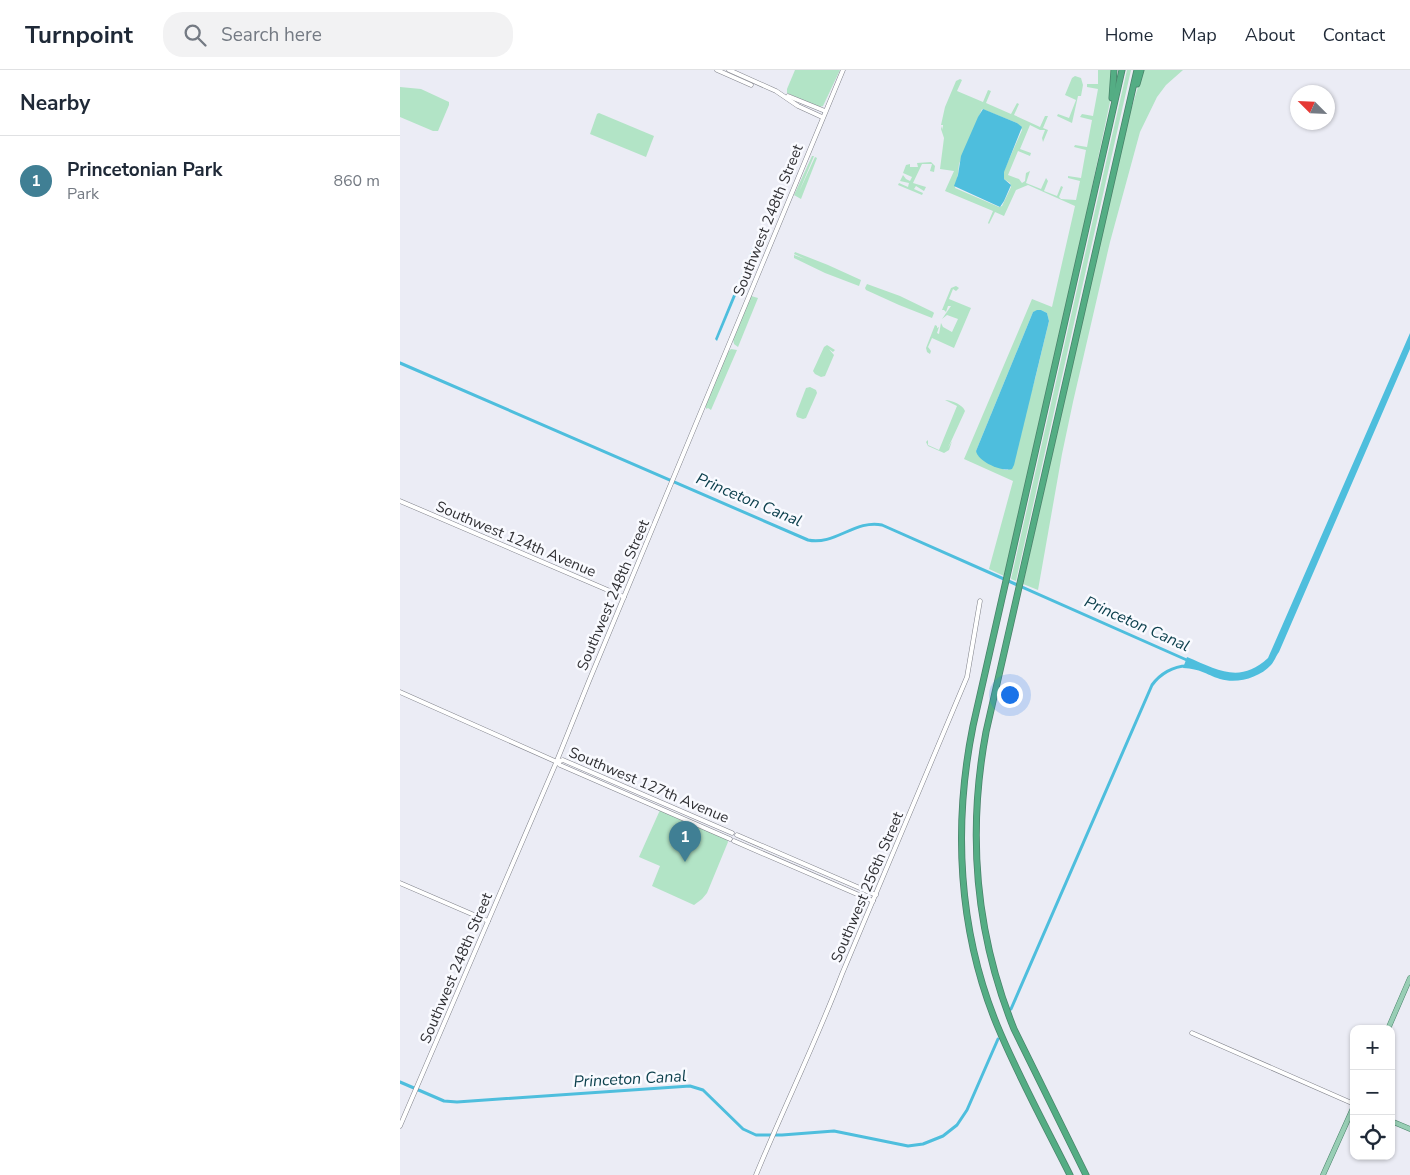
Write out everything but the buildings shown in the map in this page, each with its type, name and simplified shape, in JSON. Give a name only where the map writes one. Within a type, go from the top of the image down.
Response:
[{"type":"highway","points":[[1096,186],[1111,104],[1114,70]]},
{"type":"highway","points":[[1070,1175],[1006,1046],[996,1023],[978,967],[967,916],[960,829],[968,747],[1122,70]]},
{"type":"highway","points":[[1086,1175],[1004,1004],[985,932],[979,897],[976,818],[978,781],[986,732],[1136,70]]},
{"type":"highway","points":[[1126,117],[1141,70]]},
{"type":"main road","points":[[1390,1025],[1410,978]]},
{"type":"main road","points":[[1323,1175],[1350,1114]]},
{"type":"main road","points":[[1395,1123],[1410,1129]]},
{"type":"street","points":[[729,70],[783,95],[825,111]]},
{"type":"street","name":"Southwest 248th Street","points":[[400,1126],[557,762],[843,70]]},
{"type":"street","points":[[719,71],[751,85]]},
{"type":"street","points":[[783,95],[798,106],[822,117]]},
{"type":"street","name":"Southwest 124th Avenue","points":[[400,501],[624,597]]},
{"type":"street","name":"Southwest 256th Street","points":[[756,1175],[773,1132],[825,1020],[842,974],[967,677],[980,601]]},
{"type":"street","name":"Southwest 127th Avenue","points":[[400,692],[560,765],[874,901]]},
{"type":"street","name":"Southwest 127th Avenue","points":[[557,762],[563,760],[876,895]]},
{"type":"street","points":[[691,822],[693,817]]},
{"type":"street","points":[[732,833],[729,836],[732,840],[736,839],[737,835]]},
{"type":"street","points":[[400,884],[488,922]]},
{"type":"street","points":[[1192,1032],[1350,1103]]},
{"type":"green space","points":[[795,70],[840,70],[823,106],[819,107],[787,93]]},
{"type":"green space","points":[[1098,70],[1113,70],[1110,102],[1086,215],[1004,576],[989,569],[1013,481],[964,459],[1032,299],[1052,307],[1075,206],[1028,185],[1016,190],[1004,216],[995,212],[989,224],[993,211],[945,191],[954,171],[940,169],[944,138],[941,129],[942,126],[943,130],[943,125],[941,125],[945,107],[956,81],[960,79],[962,80],[957,91],[983,102],[988,90],[991,91],[986,103],[1011,114],[1017,103],[1019,104],[1014,115],[1040,127],[1045,116],[1048,116],[1043,128],[1048,130],[1043,142],[1042,138],[1045,130],[1040,130],[1030,125],[1020,149],[1031,153],[1030,156],[1018,151],[1008,175],[1019,179],[1022,183],[1025,181],[1026,173],[1030,171],[1026,183],[1041,189],[1046,178],[1048,181],[1044,191],[1057,196],[1061,186],[1063,187],[1059,197],[1061,199],[1076,200],[1080,181],[1068,178],[1068,176],[1081,178],[1086,150],[1074,147],[1075,145],[1087,147],[1092,120],[1080,117],[1082,114],[1093,116],[1098,89],[1087,87],[1087,84],[1098,84]],"holes":[[[982,109],[1017,123],[1022,130],[1003,173],[1004,179],[1010,183],[1011,187],[1002,206],[999,207],[955,188],[959,164]],[[1041,310],[1047,313],[1049,321],[1035,379],[1008,470],[1005,470],[988,463],[976,451],[1033,312]]]},
{"type":"green space","points":[[1127,70],[1131,70],[1016,581],[1011,579]]},
{"type":"green space","points":[[1143,70],[1183,70],[1166,85],[1157,97],[1140,132],[1110,242],[1073,402],[1038,590],[1023,584],[1129,117]]},
{"type":"green space","points":[[1075,76],[1081,78],[1083,85],[1081,96],[1078,96],[1072,123],[1057,116],[1058,114],[1069,118],[1076,100],[1065,95],[1072,78]]},
{"type":"green space","points":[[400,87],[421,89],[449,102],[438,131],[433,131],[400,117]]},
{"type":"green space","points":[[599,113],[654,136],[646,157],[590,134]]},
{"type":"green space","points":[[812,156],[814,156],[799,192],[815,157],[817,158],[801,199],[794,195]]},
{"type":"green space","points":[[931,162],[935,166],[934,172],[930,171],[932,164],[922,164],[913,183],[926,187],[924,191],[916,186],[914,189],[923,193],[922,195],[898,185],[899,183],[908,187],[909,183],[900,181],[903,175],[910,181],[912,177],[903,173],[906,165],[910,164],[910,167],[918,167],[917,163]]},
{"type":"green space","points":[[795,252],[861,280],[859,286],[825,273],[794,258],[794,255],[805,259],[794,254]]},
{"type":"green space","points":[[867,284],[900,296],[933,312],[932,318],[866,290]]},
{"type":"green space","points":[[956,286],[959,288],[956,291],[953,289],[949,299],[971,308],[954,348],[932,338],[928,347],[931,351],[930,354],[926,348],[935,325],[937,328],[939,327],[937,333],[939,334],[941,323],[943,327],[952,332],[958,319],[947,315],[942,319],[951,306],[948,306],[946,312],[942,310],[951,288]]},
{"type":"green space","points":[[751,296],[758,298],[738,347],[734,344],[733,339]]},
{"type":"green space","points":[[827,345],[835,350],[833,352],[829,349],[834,355],[825,376],[821,377],[813,371],[824,347]]},
{"type":"green space","points":[[731,349],[737,350],[711,410],[706,409],[706,404],[727,353]]},
{"type":"green space","points":[[810,387],[816,390],[817,393],[806,418],[803,419],[797,417],[796,414],[806,388]]},
{"type":"green space","points":[[945,400],[957,403],[965,411],[948,448],[952,441],[949,450],[944,453],[928,446],[926,442],[928,440],[928,445],[939,450],[957,406]]},
{"type":"green space","points":[[660,810],[727,839],[728,842],[707,893],[694,905],[652,886],[660,866],[639,857]]},
{"type":"water","points":[[983,109],[1017,123],[1022,127],[1004,172],[1004,179],[1011,185],[1000,207],[954,186],[961,156]]},
{"type":"water","points":[[754,248],[755,250],[717,341],[715,339]]},
{"type":"water","points":[[1037,310],[1047,313],[1049,321],[1014,465],[1012,469],[1002,469],[981,459],[976,451],[1033,312]]},
{"type":"water","name":"Princeton Canal","points":[[1410,333],[1410,349],[1279,652],[1271,665],[1266,670],[1247,679],[1233,681],[1183,668],[1187,657],[1219,670],[1238,673],[1258,666],[1268,658]]},
{"type":"waterway","name":"Princeton Canal","points":[[400,363],[808,540],[818,541],[863,526],[872,524],[882,525],[1189,661]]},
{"type":"waterway","name":"Princeton Canal","points":[[1011,1009],[1152,685],[1167,671],[1187,666]]},
{"type":"waterway","name":"Princeton Canal","points":[[400,1082],[444,1101],[457,1102],[690,1086],[703,1090],[743,1129],[756,1135],[834,1131],[908,1146],[923,1144],[943,1136],[957,1125],[967,1110],[998,1039]]},
{"type":"place","name":"Princetonian Park","points":[[685,862]]}]
